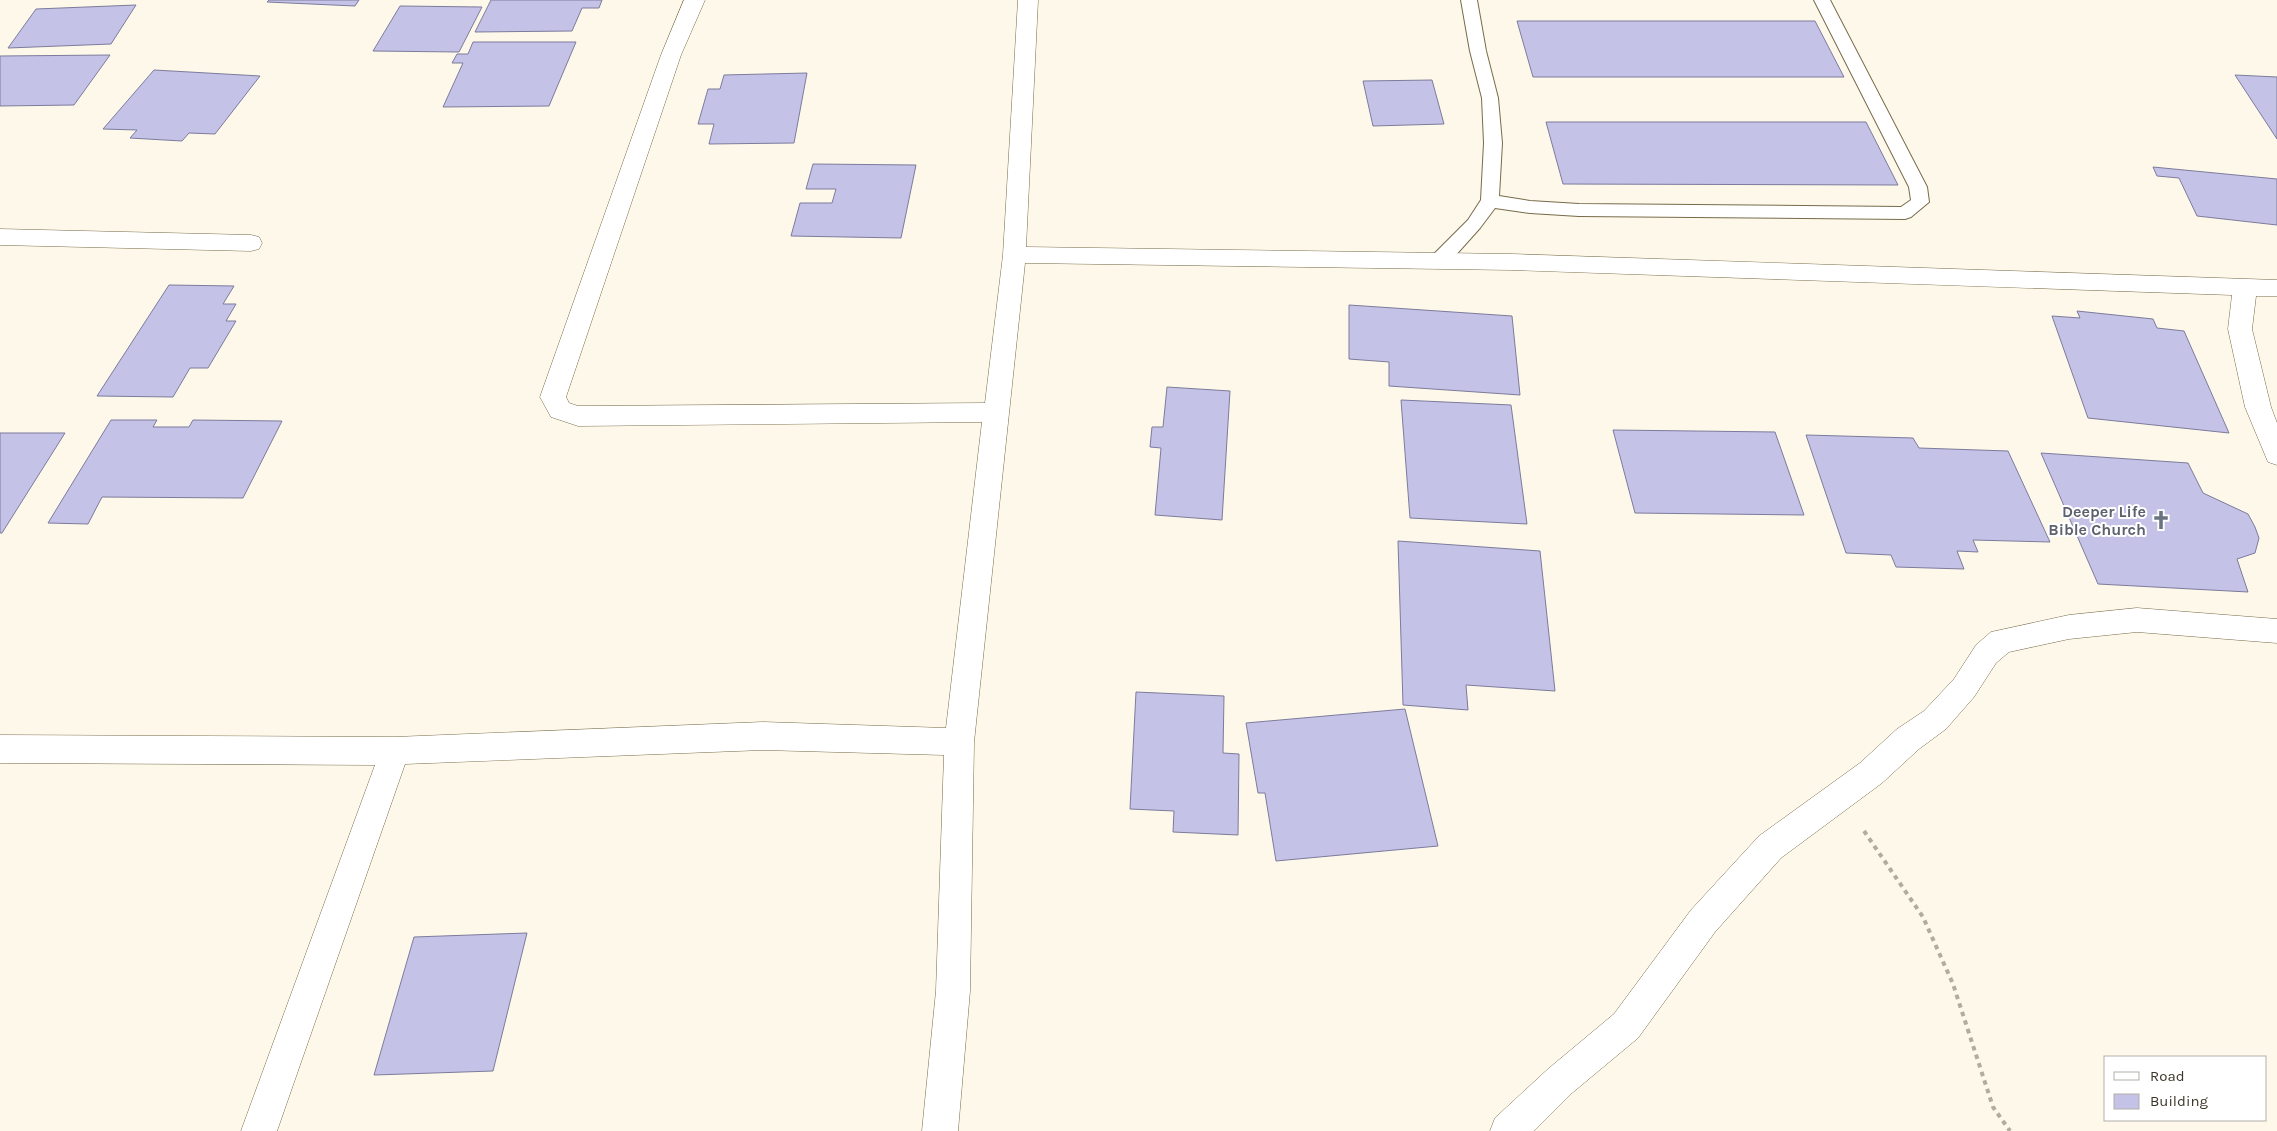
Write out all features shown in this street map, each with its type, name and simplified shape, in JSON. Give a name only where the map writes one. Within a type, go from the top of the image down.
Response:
[{"type":"street","points":[[695,0],[692,3],[671,55],[554,397],[560,410],[578,416],[997,412]]},
{"type":"street","points":[[940,1131],[953,990],[959,742],[1014,254],[1028,0]]},
{"type":"street","points":[[0,236],[251,243]]},
{"type":"street","points":[[1014,254],[1439,261],[2277,288]]},
{"type":"street","points":[[2245,287],[2240,329],[2258,407],[2277,455]]},
{"type":"street","points":[[1508,1131],[1560,1081],[1626,1026],[1703,921],[1770,847],[1844,790],[1871,773],[1908,739],[1935,720],[1964,688],[1986,654],[2000,641],[2069,627],[2137,620],[2277,631]]},
{"type":"street","points":[[0,749],[395,751],[763,736],[959,742]]},
{"type":"street","points":[[259,1131],[395,751]]},
{"type":"lane","points":[[1439,261],[1474,224],[1490,201],[1493,143],[1490,98],[1469,0]]},
{"type":"lane","points":[[1490,201],[1530,207],[1579,210],[1905,213],[1920,202],[1918,187],[1822,0]]},
{"type":"path","points":[[1844,790],[1864,832],[1923,917],[1953,984],[1993,1107],[2010,1131]]},
{"type":"building","points":[[269,0],[359,0],[355,6],[267,2]]},
{"type":"building","points":[[491,0],[602,0],[599,8],[582,8],[572,31],[475,32]]},
{"type":"building","points":[[136,5],[111,44],[8,48],[36,9]]},
{"type":"building","points":[[400,6],[482,7],[459,52],[373,51]]},
{"type":"building","points":[[1517,21],[1815,21],[1844,77],[1533,77]]},
{"type":"building","points":[[473,42],[576,42],[549,106],[443,107],[463,63],[452,63],[457,54],[468,54]]},
{"type":"building","points":[[110,55],[74,105],[0,106],[0,56]]},
{"type":"building","points":[[154,70],[260,76],[215,134],[189,133],[182,141],[130,138],[137,130],[103,129]]},
{"type":"building","points":[[807,73],[794,143],[709,144],[714,124],[698,124],[708,89],[720,89],[724,75]]},
{"type":"building","points":[[2235,75],[2277,77],[2277,139]]},
{"type":"building","points":[[1432,80],[1444,124],[1373,126],[1363,81]]},
{"type":"building","points":[[1546,122],[1866,122],[1898,185],[1563,184]]},
{"type":"building","points":[[813,164],[916,165],[901,238],[791,236],[800,203],[832,203],[836,189],[806,189]]},
{"type":"building","points":[[2153,167],[2277,179],[2277,225],[2197,216],[2179,178],[2157,176]]},
{"type":"building","points":[[169,285],[234,286],[223,304],[236,304],[226,321],[236,321],[208,368],[190,368],[173,397],[97,396]]},
{"type":"building","points":[[1349,305],[1512,316],[1520,395],[1389,386],[1389,362],[1349,359]]},
{"type":"building","points":[[2077,311],[2153,319],[2157,328],[2184,331],[2229,433],[2088,418],[2052,316],[2080,318]]},
{"type":"building","points":[[1167,387],[1230,391],[1222,520],[1155,515],[1161,448],[1150,447],[1152,427],[1163,427]]},
{"type":"building","points":[[1401,400],[1511,405],[1527,524],[1410,518]]},
{"type":"building","points":[[111,420],[157,420],[153,427],[189,427],[193,420],[282,421],[243,498],[102,497],[88,524],[48,523]]},
{"type":"building","points":[[1613,430],[1775,432],[1804,515],[1635,513]]},
{"type":"building","points":[[0,433],[65,433],[2,533],[0,533]]},
{"type":"building","points":[[1806,435],[1913,438],[1919,448],[2008,451],[2050,542],[1973,540],[1978,552],[1957,551],[1964,569],[1896,567],[1891,555],[1846,553]]},
{"type":"building","name":"Deeper Life Bible Church","points":[[2041,453],[2188,463],[2203,493],[2248,514],[2255,527],[2259,538],[2255,553],[2237,559],[2248,592],[2098,584]]},
{"type":"building","points":[[1398,541],[1540,551],[1555,691],[1466,685],[1468,710],[1403,705]]},
{"type":"building","points":[[1136,692],[1224,696],[1223,753],[1239,754],[1238,835],[1173,832],[1174,811],[1130,809]]},
{"type":"building","points":[[1405,709],[1438,846],[1276,861],[1265,793],[1258,793],[1246,723]]},
{"type":"building","points":[[527,933],[493,1071],[374,1075],[414,937]]},
{"type":"place","name":"Deeper Life Bible Church","points":[[2161,520]]}]
